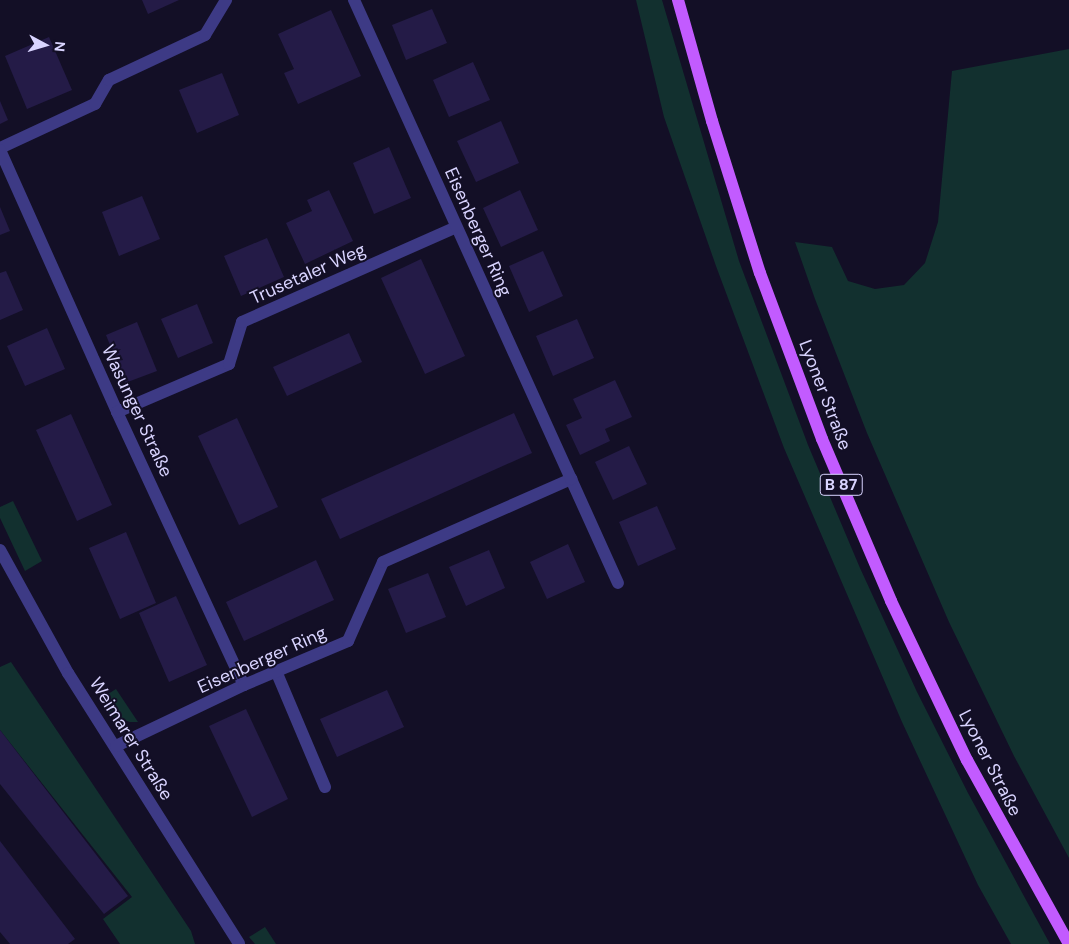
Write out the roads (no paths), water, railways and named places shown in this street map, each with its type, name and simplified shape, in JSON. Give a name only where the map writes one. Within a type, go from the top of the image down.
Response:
[{"type":"main road","name":"Lyoner Straße","points":[[678,0],[712,121],[760,273],[822,439],[891,601],[967,760],[1069,944]]},
{"type":"street","points":[[0,149],[94,104],[109,80],[205,35],[226,0]]},
{"type":"street","name":"Eisenberger Ring","points":[[354,0],[618,583]]},
{"type":"street","name":"Wasunger Straße","points":[[0,149],[117,412],[244,685]]},
{"type":"street","name":"Trusetaler Weg","points":[[117,412],[229,364],[242,322],[456,227]]},
{"type":"street","name":"Eisenberger Ring","points":[[116,746],[244,685],[348,641],[383,562],[571,479]]},
{"type":"street","name":"Weimarer Straße","points":[[0,550],[68,673],[240,944]]},
{"type":"street","points":[[276,672],[325,787]]}]
